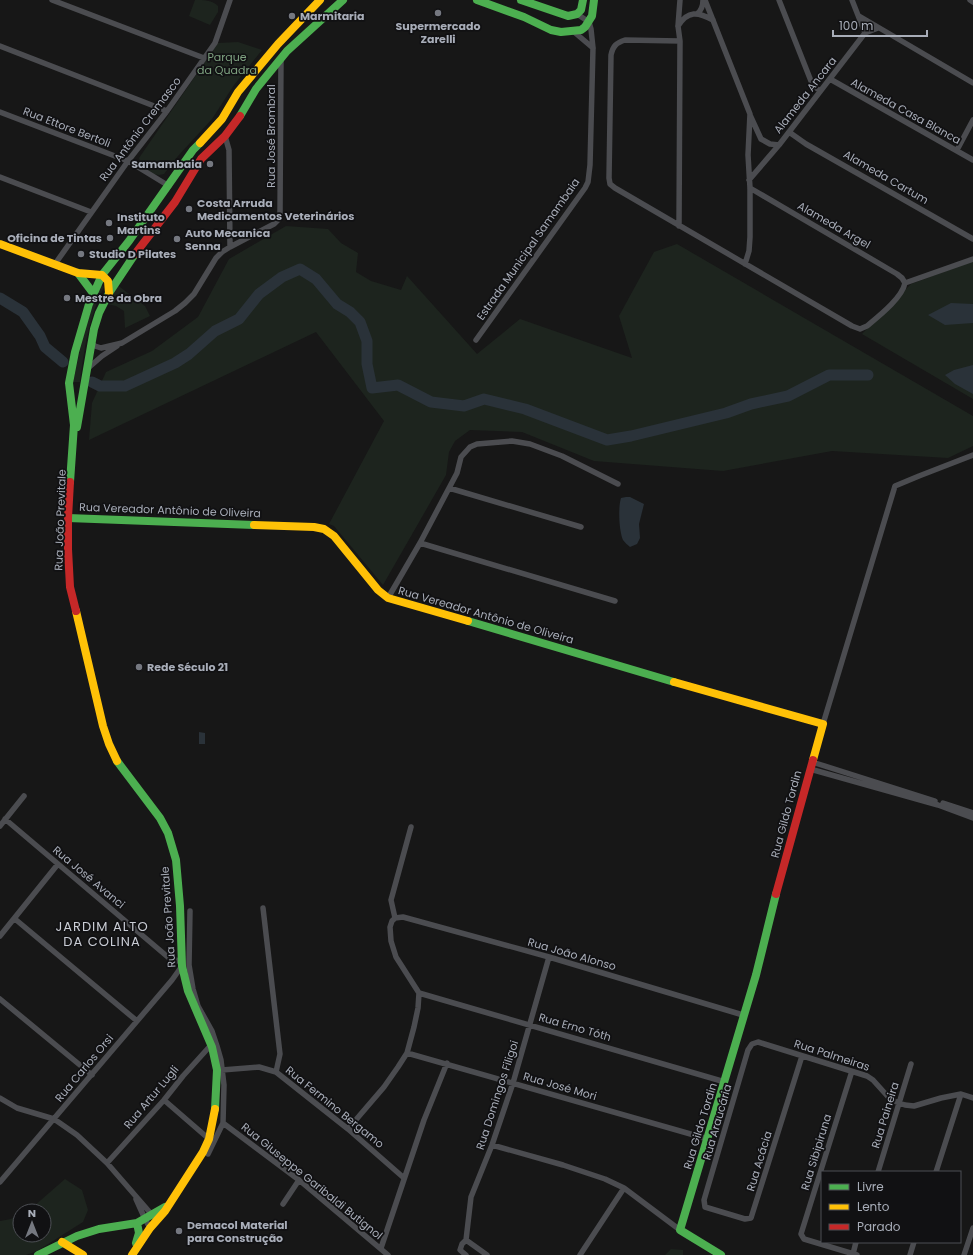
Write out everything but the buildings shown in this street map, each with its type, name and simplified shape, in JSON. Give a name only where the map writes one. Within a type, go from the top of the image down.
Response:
[{"type":"main road","name":"Rua João Previtale","points":[[38,1255],[77,1236],[99,1229],[137,1223],[165,1211],[203,1152],[209,1139],[216,1105],[217,1082],[217,1070],[211,1045],[188,991],[182,964],[180,906],[176,860],[168,833],[160,818],[117,761],[107,738],[70,587],[68,518],[74,444],[74,425],[69,382],[75,352],[89,304],[102,275],[129,241],[193,150],[222,119],[244,84],[278,44],[320,0]]},
{"type":"main road","name":"Rua João Previtale","points":[[74,444],[94,329],[99,313],[109,293],[127,265],[174,202],[201,159],[225,136],[238,119],[256,89],[287,51],[343,0]]},
{"type":"main road","points":[[478,0],[524,17],[551,30],[562,32],[581,30],[589,22],[592,16],[594,0]]},
{"type":"main road","points":[[521,0],[568,16],[577,14],[581,10],[582,0]]},
{"type":"main road","points":[[0,244],[78,273],[102,275],[108,281],[109,293]]},
{"type":"main road","points":[[78,273],[93,293]]},
{"type":"main road","points":[[69,382],[75,389],[84,387]]},
{"type":"main road","name":"Rua Vereador Antônio de Oliveira","points":[[68,518],[314,527],[324,529],[334,536],[378,590],[388,598],[823,724]]},
{"type":"main road","name":"Rua Gildo Tordin","points":[[680,1230],[756,975],[823,724]]},
{"type":"main road","name":"Rua João Previtale","points":[[132,1255],[150,1228],[151,1218]]},
{"type":"main road","points":[[128,1255],[139,1237],[139,1228],[137,1223]]},
{"type":"main road","points":[[680,1230],[721,1255]]},
{"type":"main road","points":[[62,1242],[83,1255]]},
{"type":"street","points":[[52,0],[204,58]]},
{"type":"street","name":"Rua Antônio Cremasco","points":[[55,264],[91,212],[167,111],[215,43],[230,0]]},
{"type":"street","points":[[698,14],[702,9],[704,0]]},
{"type":"street","points":[[704,0],[714,20],[761,139],[770,144],[779,145]]},
{"type":"street","points":[[779,0],[811,81],[820,91]]},
{"type":"street","points":[[852,0],[865,33],[878,28]]},
{"type":"street","points":[[680,1],[685,13],[698,14],[714,20]]},
{"type":"street","points":[[679,226],[680,40],[678,26],[680,1]]},
{"type":"street","points":[[577,14],[589,22]]},
{"type":"street","points":[[678,26],[689,14]]},
{"type":"street","points":[[859,16],[973,83]]},
{"type":"street","name":"Estrada Municipal Samambaia","points":[[476,340],[588,182],[590,165],[593,48],[589,22]]},
{"type":"street","points":[[573,31],[593,48]]},
{"type":"street","name":"Alameda Ancara","points":[[749,180],[779,145],[865,33]]},
{"type":"street","points":[[680,40],[625,40],[614,46],[611,55],[609,178],[610,184],[615,188],[852,326],[860,329],[867,326],[899,295],[904,288],[905,283],[973,260]]},
{"type":"street","points":[[0,46],[167,111]]},
{"type":"street","name":"Rua José Brombral","points":[[230,247],[274,224],[278,220],[280,213],[281,59]]},
{"type":"street","name":"Alameda Casa Blanca","points":[[830,79],[973,160]]},
{"type":"street","name":"Rua Ettore Bertoli","points":[[0,112],[128,161],[168,186]]},
{"type":"street","points":[[745,264],[749,251],[750,237],[748,155],[750,114]]},
{"type":"street","points":[[957,150],[973,120]]},
{"type":"street","name":"Alameda Cartum","points":[[789,132],[806,144],[973,239]]},
{"type":"street","points":[[87,369],[102,356],[175,311],[185,303],[194,294],[216,258],[230,247],[229,150],[225,136]]},
{"type":"street","points":[[0,177],[91,212]]},
{"type":"street","name":"Alameda Argel","points":[[750,188],[897,274],[905,283]]},
{"type":"street","points":[[91,343],[94,346],[101,348],[122,343]]},
{"type":"street","points":[[388,598],[450,488],[457,473],[461,457],[470,447],[477,444],[512,441],[530,444],[562,456],[618,484]]},
{"type":"street","name":"Rua Gildo Tordin","points":[[823,724],[895,486],[973,455]]},
{"type":"street","points":[[450,488],[581,527]]},
{"type":"street","points":[[420,543],[615,601]]},
{"type":"street","points":[[811,765],[973,813]]},
{"type":"street","points":[[811,765],[938,805],[973,818]]},
{"type":"street","points":[[0,826],[24,796]]},
{"type":"street","name":"Rua José Avanci","points":[[5,819],[169,958],[182,964]]},
{"type":"street","points":[[348,1129],[384,1087],[407,1053],[418,1008],[419,993],[396,957],[391,941],[390,927],[395,918],[392,900],[411,827]]},
{"type":"street","points":[[0,936],[58,864]]},
{"type":"street","points":[[263,908],[280,1054],[276,1072]]},
{"type":"street","name":"Rua João Previtale","points":[[190,912],[188,965],[198,1006],[212,1031],[217,1046],[221,1060],[224,1085],[223,1122],[208,1154]]},
{"type":"street","name":"Rua João Alonso","points":[[395,918],[403,917],[549,957],[743,1016]]},
{"type":"street","points":[[15,919],[137,1021]]},
{"type":"street","name":"Rua Domingos Filigoi","points":[[466,1255],[460,1250],[462,1244],[466,1240],[471,1198],[492,1144],[513,1083],[549,957]]},
{"type":"street","name":"Rua Carlos Orsi","points":[[0,1182],[172,980],[182,964]]},
{"type":"street","name":"Rua Erno Tóth","points":[[419,993],[530,1024],[725,1082]]},
{"type":"street","points":[[0,999],[92,1075]]},
{"type":"street","name":"Rua Palmeiras","points":[[748,1050],[752,1044],[758,1042],[867,1076],[873,1080],[890,1100],[900,1104]]},
{"type":"street","name":"Rua Artur Lugli","points":[[107,1163],[211,1045]]},
{"type":"street","name":"Rua Araucária","points":[[704,1200],[748,1050]]},
{"type":"street","name":"Rua José Mori","points":[[407,1053],[447,1063],[708,1139]]},
{"type":"street","name":"Rua Acácia","points":[[704,1200],[705,1207],[746,1219],[751,1218],[802,1056]]},
{"type":"street","points":[[381,1248],[424,1120],[447,1063]]},
{"type":"street","name":"Rua Paineira","points":[[878,1171],[911,1064]]},
{"type":"street","name":"Rua Fermino Bergamo","points":[[222,1070],[259,1067],[276,1072],[348,1129],[404,1178]]},
{"type":"street","name":"Rua Sibipiruna","points":[[852,1071],[801,1234],[804,1239],[855,1254]]},
{"type":"street","points":[[900,1104],[914,1106],[961,1094],[973,1098]]},
{"type":"street","points":[[936,1171],[961,1094]]},
{"type":"street","points":[[0,1098],[17,1108],[54,1119],[77,1135],[107,1163],[134,1193],[151,1218]]},
{"type":"street","points":[[164,1100],[209,1139]]},
{"type":"street","name":"Rua Giuseppe Garibaldi Butignol","points":[[223,1122],[299,1180],[388,1255]]},
{"type":"street","points":[[492,1144],[586,1172],[624,1188],[680,1230]]},
{"type":"street","points":[[283,1204],[299,1180]]},
{"type":"street","points":[[580,1255],[624,1188]]},
{"type":"street","points":[[964,1255],[973,1228]]},
{"type":"street","points":[[466,1240],[487,1255]]},
{"type":"street","points":[[855,1254],[856,1243]]},
{"type":"street","points":[[910,1255],[914,1243]]},
{"type":"green space","points":[[195,0],[210,1],[218,6],[218,12],[210,25],[189,16]]},
{"type":"green space","name":"Parque da Quadra","points":[[238,42],[262,50],[234,85],[212,119],[178,156],[164,174],[153,174],[141,164],[139,158],[218,43]]},
{"type":"green space","points":[[286,226],[328,229],[341,243],[358,253],[356,272],[371,281],[401,290],[407,276],[477,354],[520,319],[632,358],[619,316],[654,252],[677,244],[973,416],[973,446],[948,458],[832,451],[723,471],[594,461],[522,432],[470,430],[455,441],[449,452],[446,475],[383,585],[334,526],[329,524],[384,421],[316,332],[89,440],[92,403],[106,372],[152,351],[198,317],[229,259]]},
{"type":"green space","points":[[973,261],[973,399],[862,334],[911,284]]},
{"type":"green space","points":[[100,284],[104,287],[94,310],[88,333],[80,382],[73,382],[84,332]]},
{"type":"green space","points":[[116,284],[145,306],[150,316],[125,328],[124,311],[116,306],[107,304]]},
{"type":"green space","points":[[65,1179],[82,1190],[88,1210],[83,1222],[52,1242],[52,1203],[38,1203]]},
{"type":"green space","points":[[11,1219],[12,1243],[50,1243],[37,1251],[26,1255],[0,1255],[0,1221]]},
{"type":"green space","points":[[671,1249],[683,1250],[683,1255],[665,1255]]},
{"type":"shaded area","points":[[951,303],[973,304],[973,323],[945,325],[928,315]]},
{"type":"shaded area","points":[[973,365],[973,394],[955,384],[945,375],[954,370]]},
{"type":"shaded area","points":[[630,497],[644,504],[639,524],[640,538],[637,544],[630,547],[623,540],[619,513],[621,498]]},
{"type":"shaded area","points":[[199,732],[205,733],[205,744],[199,744]]},
{"type":"waterway","points":[[92,382],[100,386],[125,386],[175,363],[189,354],[215,331],[239,319],[259,294],[282,277],[300,269],[316,279],[337,304],[350,312],[360,322],[367,341],[367,364],[372,388],[398,385],[431,402],[464,406],[484,399],[525,409],[607,440],[631,436],[726,413],[751,404],[788,396],[829,375],[868,375]]},
{"type":"waterway","points":[[0,298],[23,312],[40,336],[45,347],[63,362]]},
{"type":"traffic: fast","points":[[240,116],[256,89],[287,51],[343,0]]},
{"type":"traffic: fast","points":[[477,0],[524,17],[551,30],[561,32],[581,30],[585,27],[592,16],[594,0]]},
{"type":"traffic: fast","points":[[521,0],[568,16],[577,14],[581,10],[583,0]]},
{"type":"traffic: fast","points":[[70,482],[74,425],[69,383],[75,352],[89,304],[102,275],[129,241],[193,150],[200,143]]},
{"type":"traffic: fast","points":[[77,427],[94,329],[99,313],[109,293],[135,254]]},
{"type":"traffic: fast","points":[[78,273],[93,293]]},
{"type":"traffic: fast","points":[[68,518],[254,525]]},
{"type":"traffic: fast","points":[[468,621],[674,682]]},
{"type":"traffic: fast","points":[[117,761],[160,818],[168,833],[176,860],[180,906],[182,966],[188,991],[212,1047],[217,1070],[215,1109]]},
{"type":"traffic: fast","points":[[721,1255],[680,1230],[756,975],[776,894]]},
{"type":"traffic: fast","points":[[38,1255],[77,1236],[99,1229],[137,1223],[165,1207]]},
{"type":"traffic: fast","points":[[136,1243],[139,1233],[137,1223]]},
{"type":"traffic: slow","points":[[200,143],[222,119],[238,92],[278,44],[320,0]]},
{"type":"traffic: slow","points":[[0,244],[78,273],[102,275],[108,281],[109,293]]},
{"type":"traffic: slow","points":[[254,525],[314,527],[324,529],[334,536],[378,590],[388,598],[468,621]]},
{"type":"traffic: slow","points":[[76,611],[103,726],[117,761]]},
{"type":"traffic: slow","points":[[674,682],[823,724],[813,760]]},
{"type":"traffic: slow","points":[[132,1255],[150,1228],[165,1211],[203,1152],[209,1139],[215,1109]]},
{"type":"traffic: slow","points":[[62,1242],[83,1255]]},
{"type":"traffic: jam","points":[[135,254],[175,202],[201,159],[225,136],[240,116]]},
{"type":"traffic: jam","points":[[70,482],[68,549],[70,587],[76,611]]},
{"type":"traffic: jam","points":[[776,894],[813,760]]},
{"type":"place","name":"Supermercado Zarelli","points":[[438,13]]},
{"type":"place","name":"Marmitaria","points":[[292,16]]},
{"type":"place","name":"Samambaia","points":[[210,164]]},
{"type":"place","name":"Costa Arruda Medicamentos Veterinários","points":[[189,209]]},
{"type":"place","name":"Instituto Martins","points":[[109,223]]},
{"type":"place","name":"Oficina de Tintas","points":[[110,238]]},
{"type":"place","name":"Auto Mecanica Senna","points":[[177,239]]},
{"type":"place","name":"Studio D Pilates","points":[[81,254]]},
{"type":"place","name":"Mestre da Obra","points":[[67,298]]},
{"type":"place","name":"Rede Século 21","points":[[139,667]]},
{"type":"place","name":"Demacol Material para Construção","points":[[179,1231]]},
{"type":"district","name":"JARDIM ALTO DA COLINA","points":[[102,934]]}]
